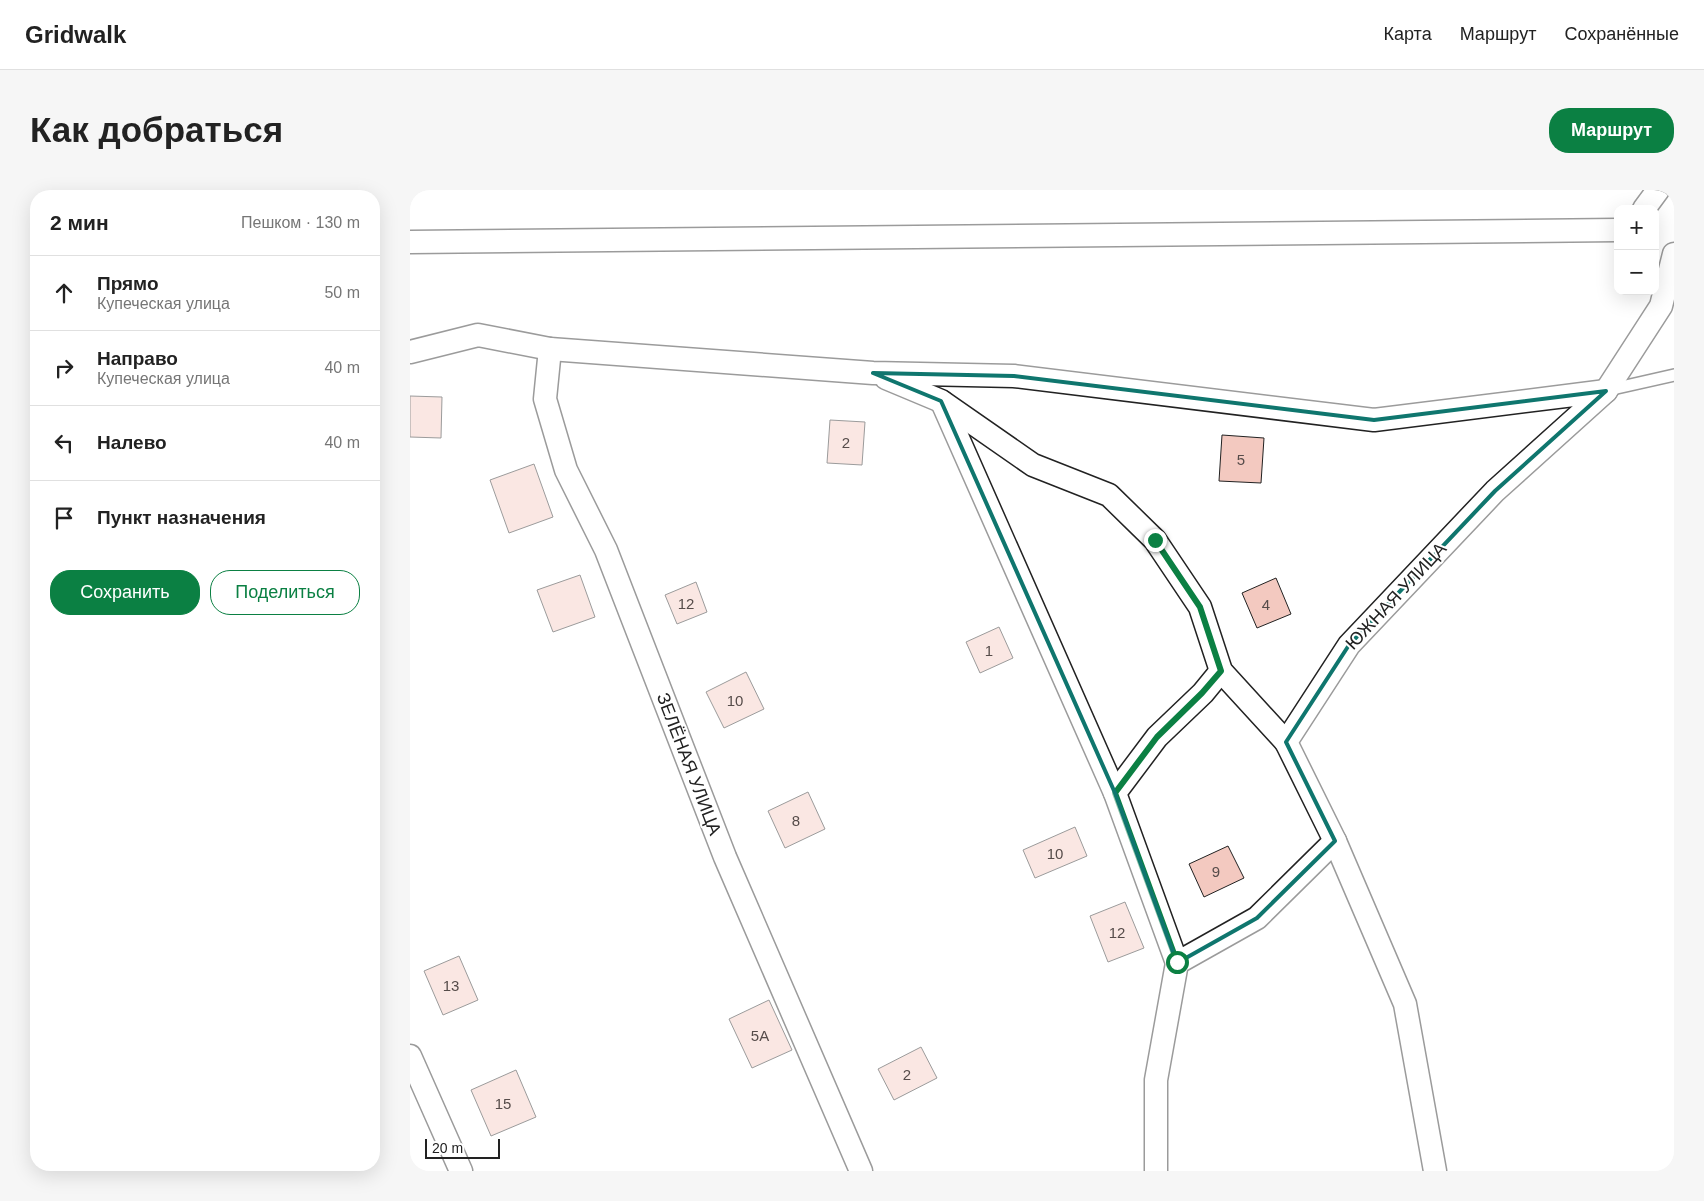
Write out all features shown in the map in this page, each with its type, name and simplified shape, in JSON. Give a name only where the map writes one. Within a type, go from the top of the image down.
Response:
[{"type":"street","points":[[1647,205],[1658,190]]},
{"type":"street","points":[[410,242],[1614,230]]},
{"type":"street","name":"ЮЖНАЯ УЛИЦА","points":[[1286,742],[1349,645],[1495,491],[1606,391],[1661,306],[1674,254]]},
{"type":"street","points":[[410,352],[478,334],[550,349],[873,373],[1014,376],[1374,420],[1606,391]]},
{"type":"street","name":"ЗЕЛЁНАЯ УЛИЦА","points":[[550,349],[545,399],[566,470],[606,550],[725,857],[861,1171]]},
{"type":"street","points":[[873,373],[941,401],[1033,465],[1109,495],[1155,540],[1200,607],[1221,671],[1286,742],[1335,841],[1405,1004],[1434,1171]]},
{"type":"street","points":[[941,401],[1115,793],[1177,962],[1156,1080],[1156,1171]]},
{"type":"street","points":[[1115,793],[1157,737],[1202,693],[1221,671]]},
{"type":"street","points":[[1177,962],[1257,918],[1335,841]]},
{"type":"street","points":[[410,1056],[461,1171]]},
{"type":"lane","points":[[1606,391],[1674,375]]},
{"type":"highlighted area","points":[[873,373],[1014,376],[1374,420],[1606,391],[1495,491],[1349,645],[1286,742],[1335,841],[1257,918],[1177,963],[1115,793],[941,401]]},
{"type":"building","points":[[410,396],[442,397],[441,438],[410,437]]},
{"type":"building","points":[[830,420],[865,422],[862,465],[827,463]]},
{"type":"building","points":[[1222,435],[1264,438],[1261,483],[1219,481]]},
{"type":"building","points":[[534,464],[553,517],[509,533],[490,480]]},
{"type":"building","points":[[580,575],[595,617],[553,632],[537,590]]},
{"type":"building","points":[[1276,578],[1291,614],[1257,628],[1242,593]]},
{"type":"building","points":[[696,582],[707,612],[677,624],[665,595]]},
{"type":"building","points":[[999,627],[1013,658],[980,673],[966,642]]},
{"type":"building","points":[[746,672],[764,709],[724,728],[706,692]]},
{"type":"building","points":[[808,792],[825,829],[785,848],[768,811]]},
{"type":"building","points":[[1075,827],[1087,856],[1035,878],[1023,850]]},
{"type":"building","points":[[1228,846],[1244,878],[1204,897],[1189,864]]},
{"type":"building","points":[[1125,902],[1144,948],[1108,962],[1090,916]]},
{"type":"building","points":[[459,956],[478,1000],[443,1015],[424,971]]},
{"type":"building","points":[[769,1000],[792,1050],[752,1068],[729,1019]]},
{"type":"building","points":[[921,1047],[937,1078],[894,1100],[878,1069]]},
{"type":"building","points":[[516,1070],[536,1117],[491,1136],[471,1090]]},
{"type":"route","points":[[1155,540],[1200,607],[1221,671],[1202,693],[1157,737],[1115,793],[1177,962]]}]
